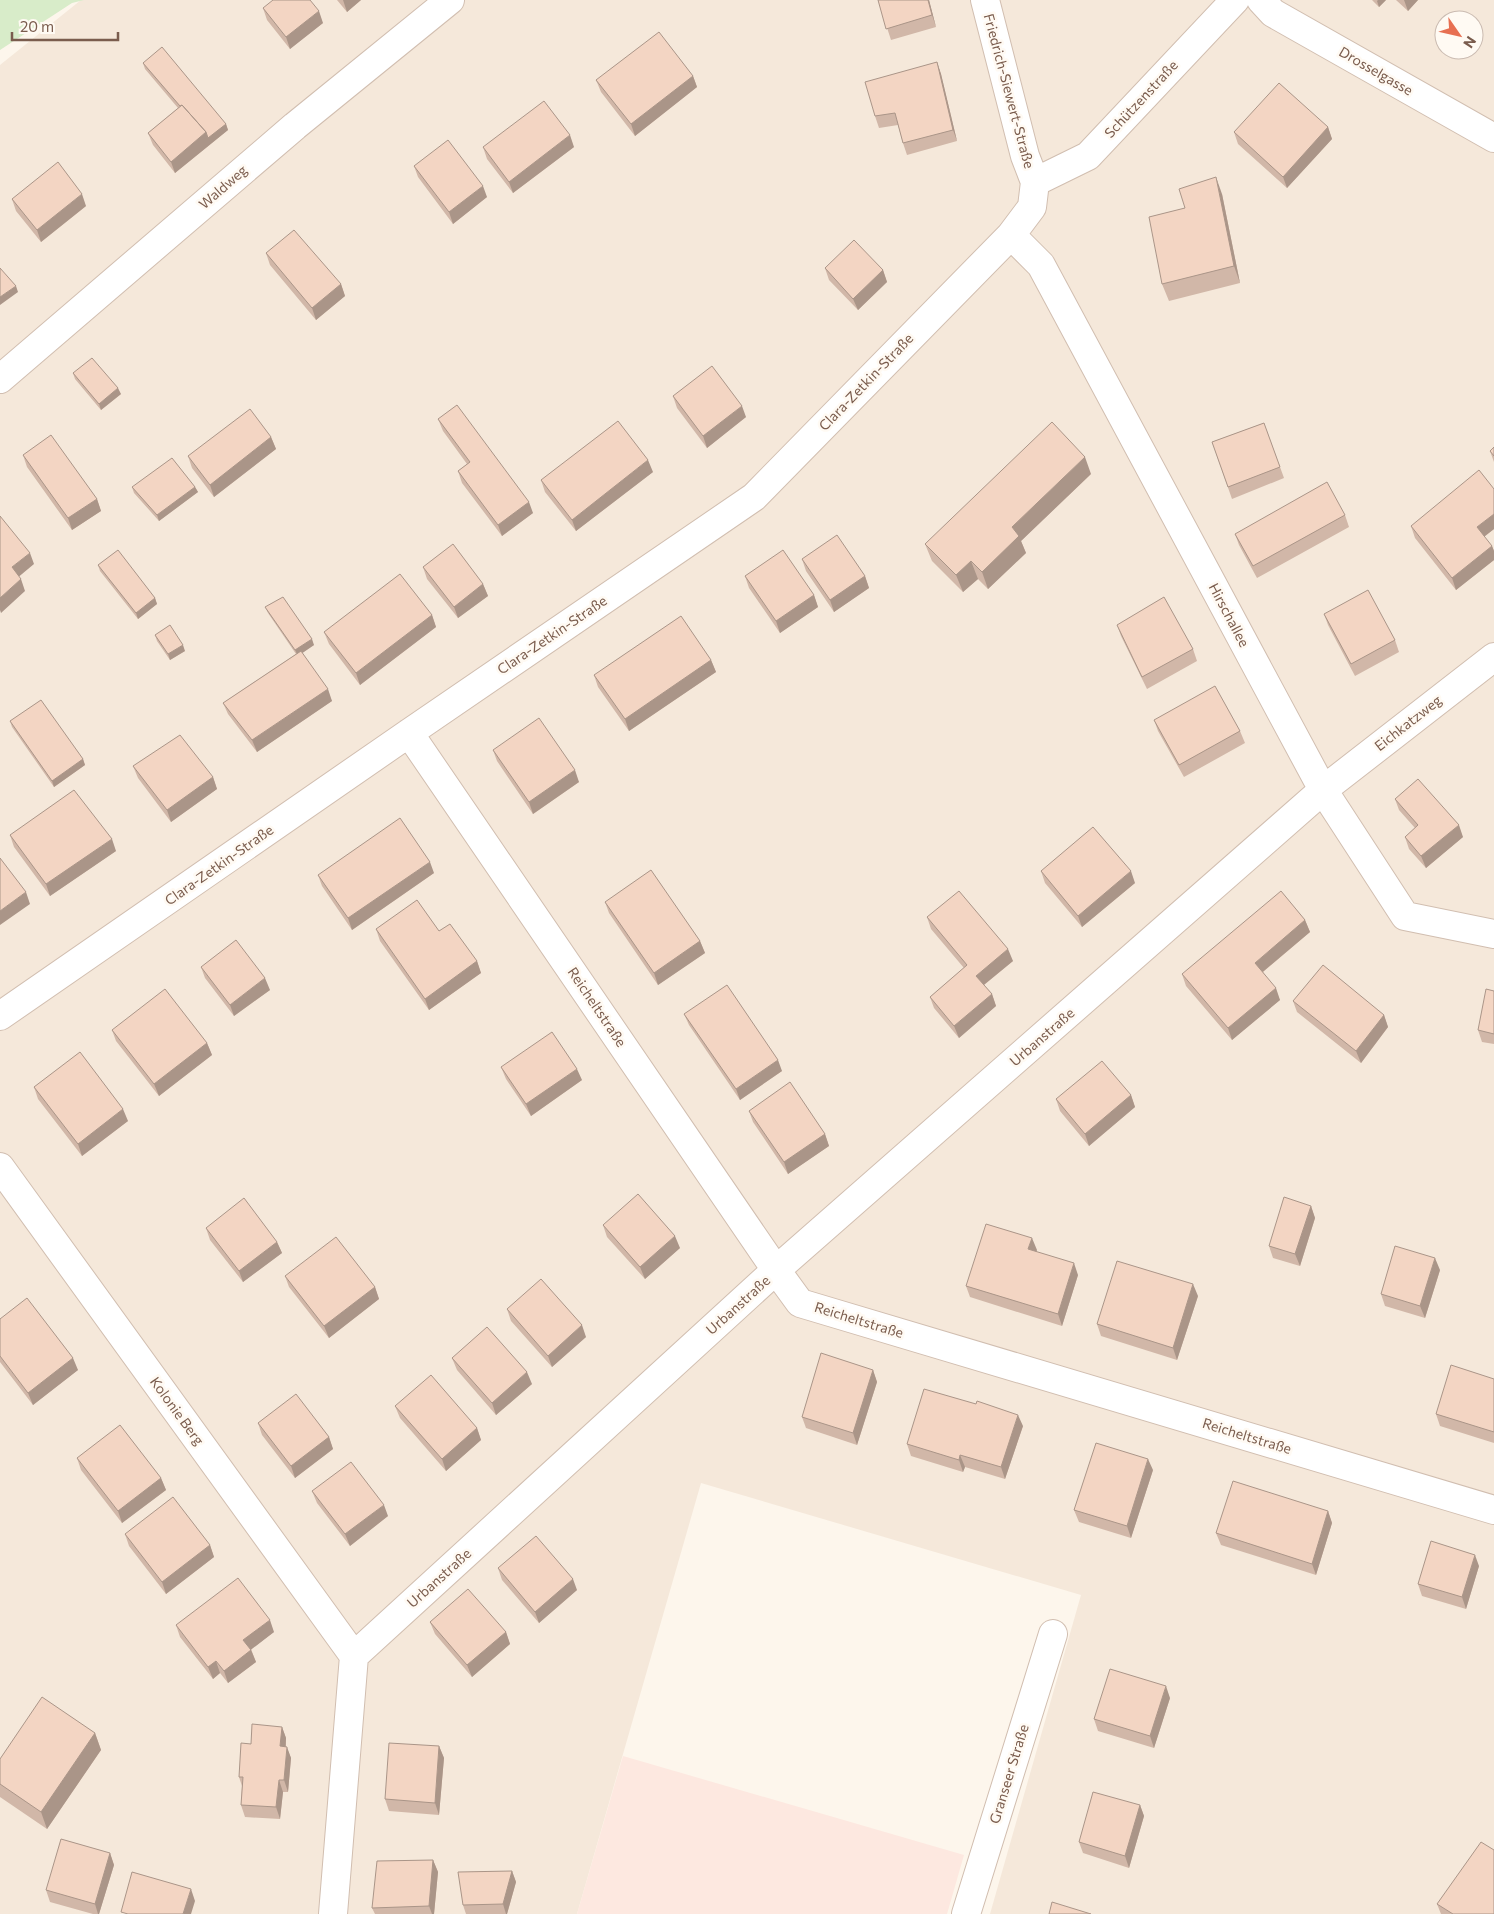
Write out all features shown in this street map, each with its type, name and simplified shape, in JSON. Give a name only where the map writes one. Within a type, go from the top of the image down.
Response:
[{"type":"street","name":"Waldweg","points":[[0,379],[295,126],[450,0]]},
{"type":"street","name":"Friedrich-Siewert-Straße","points":[[984,0],[1025,156],[1035,182]]},
{"type":"street","name":"Schützenstraße","points":[[1035,182],[1088,156],[1235,0]]},
{"type":"street","name":"Drosselgasse","points":[[1260,0],[1273,13],[1494,138]]},
{"type":"street","name":"Clara-Zetkin-Straße","points":[[0,1016],[754,497],[1011,234],[1032,207],[1035,182]]},
{"type":"street","name":"Hirschallee","points":[[1011,234],[1041,265],[1323,790],[1405,916],[1494,934]]},
{"type":"street","name":"Eichkatzweg","points":[[1323,790],[1494,657]]},
{"type":"street","name":"Reicheltstraße","points":[[409,733],[800,1303],[1494,1510]]},
{"type":"street","name":"Urbanstraße","points":[[354,1656],[776,1270],[1323,790]]},
{"type":"street","name":"Kolonie Berg","points":[[0,1166],[354,1656]]},
{"type":"street","name":"Granseer Straße","points":[[966,1914],[1053,1634]]},
{"type":"street","points":[[333,1914],[354,1656]]},
{"type":"shaded area","points":[[81,0],[1494,0],[1494,1914],[990,1914],[1081,1595],[701,1483],[577,1914],[0,1914],[0,65]]},
{"type":"shaded area","points":[[623,1756],[964,1855],[947,1914],[577,1914]]},
{"type":"green space","points":[[0,0],[84,0],[72,3],[0,50]]},
{"type":"building","points":[[273,0],[310,0],[319,11],[286,37],[263,8]]},
{"type":"building","points":[[878,0],[928,0],[932,15],[886,29]]},
{"type":"building","points":[[659,32],[693,76],[631,124],[596,80]]},
{"type":"building","points":[[162,47],[226,124],[208,138],[206,132],[182,105],[180,106],[143,63]]},
{"type":"building","points":[[937,62],[953,130],[903,143],[895,113],[875,116],[865,82]]},
{"type":"building","points":[[1279,83],[1328,127],[1283,177],[1234,132]]},
{"type":"building","points":[[544,101],[570,135],[509,182],[483,147]]},
{"type":"building","points":[[182,105],[206,132],[171,162],[148,133]]},
{"type":"building","points":[[448,140],[483,186],[449,212],[414,166]]},
{"type":"building","points":[[58,162],[82,194],[37,230],[12,199]]},
{"type":"building","points":[[1216,177],[1234,266],[1162,284],[1149,217],[1185,208],[1179,189]]},
{"type":"building","points":[[294,230],[341,284],[312,308],[266,253]]},
{"type":"building","points":[[854,240],[883,270],[853,299],[825,268]]},
{"type":"building","points":[[0,268],[16,286],[0,297]]},
{"type":"building","points":[[92,358],[118,388],[99,404],[73,373]]},
{"type":"building","points":[[712,366],[742,406],[703,436],[673,396]]},
{"type":"building","points":[[457,405],[529,502],[498,525],[458,471],[470,462],[438,419]]},
{"type":"building","points":[[250,409],[271,437],[210,485],[188,456]]},
{"type":"building","points":[[618,421],[648,460],[572,520],[541,480]]},
{"type":"building","points":[[1052,422],[1085,457],[1012,527],[1019,536],[982,572],[971,561],[956,575],[925,544]]},
{"type":"building","points":[[1264,423],[1280,467],[1228,487],[1212,442]]},
{"type":"building","points":[[51,435],[97,499],[68,518],[23,455]]},
{"type":"building","points":[[1494,447],[1494,456],[1490,451]]},
{"type":"building","points":[[172,458],[195,487],[157,515],[132,487]]},
{"type":"building","points":[[1479,470],[1494,489],[1494,514],[1477,527],[1492,546],[1452,578],[1411,526]]},
{"type":"building","points":[[1327,482],[1345,515],[1253,566],[1235,534]]},
{"type":"building","points":[[0,516],[30,553],[12,567],[21,579],[0,598]]},
{"type":"building","points":[[837,535],[865,576],[830,600],[802,559]]},
{"type":"building","points":[[453,544],[483,584],[454,607],[423,567]]},
{"type":"building","points":[[118,550],[155,598],[136,613],[98,565]]},
{"type":"building","points":[[783,550],[814,595],[776,621],[745,576]]},
{"type":"building","points":[[400,574],[432,615],[356,673],[324,632]]},
{"type":"building","points":[[1368,590],[1395,640],[1351,664],[1324,614]]},
{"type":"building","points":[[283,597],[312,639],[295,650],[265,607]]},
{"type":"building","points":[[1164,597],[1193,649],[1142,677],[1117,625]]},
{"type":"building","points":[[681,616],[711,660],[625,719],[594,675]]},
{"type":"building","points":[[170,625],[183,645],[168,654],[155,635]]},
{"type":"building","points":[[301,651],[328,689],[252,740],[223,703]]},
{"type":"building","points":[[1215,686],[1240,731],[1179,765],[1154,720]]},
{"type":"building","points":[[41,700],[83,759],[52,781],[10,721]]},
{"type":"building","points":[[539,718],[575,770],[529,802],[493,750]]},
{"type":"building","points":[[180,735],[213,777],[167,810],[133,766]]},
{"type":"building","points":[[1418,779],[1459,825],[1421,856],[1405,837],[1418,825],[1395,799]]},
{"type":"building","points":[[74,790],[112,839],[46,884],[10,835]]},
{"type":"building","points":[[400,818],[430,862],[348,918],[318,875]]},
{"type":"building","points":[[1093,827],[1131,871],[1078,916],[1041,871]]},
{"type":"building","points":[[0,858],[26,892],[0,911]]},
{"type":"building","points":[[651,870],[700,941],[654,973],[605,902]]},
{"type":"building","points":[[959,891],[1008,949],[976,976],[992,994],[954,1026],[930,997],[967,965],[927,917]]},
{"type":"building","points":[[1281,891],[1305,920],[1255,963],[1276,988],[1228,1028],[1182,974]]},
{"type":"building","points":[[417,900],[439,931],[450,924],[477,961],[425,999],[376,929]]},
{"type":"building","points":[[236,940],[265,978],[230,1005],[201,967]]},
{"type":"building","points":[[1323,965],[1384,1015],[1356,1051],[1293,1001]]},
{"type":"building","points":[[727,985],[778,1060],[736,1089],[684,1014]]},
{"type":"building","points":[[165,989],[207,1043],[154,1084],[112,1030]]},
{"type":"building","points":[[1486,989],[1494,991],[1494,1034],[1478,1030]]},
{"type":"building","points":[[552,1032],[577,1069],[526,1104],[501,1067]]},
{"type":"building","points":[[80,1052],[123,1109],[78,1144],[34,1087]]},
{"type":"building","points":[[1102,1061],[1131,1095],[1085,1134],[1056,1099]]},
{"type":"building","points":[[790,1082],[825,1134],[784,1162],[749,1111]]},
{"type":"building","points":[[638,1194],[675,1236],[640,1267],[603,1225]]},
{"type":"building","points":[[1284,1197],[1311,1206],[1295,1254],[1269,1246]]},
{"type":"building","points":[[244,1198],[277,1242],[239,1271],[206,1228]]},
{"type":"building","points":[[986,1224],[1032,1238],[1028,1249],[1074,1263],[1058,1314],[966,1286]]},
{"type":"building","points":[[336,1237],[375,1287],[324,1326],[285,1276]]},
{"type":"building","points":[[1395,1246],[1435,1258],[1420,1306],[1381,1294]]},
{"type":"building","points":[[1117,1261],[1193,1284],[1173,1348],[1097,1324]]},
{"type":"building","points":[[541,1279],[582,1325],[548,1356],[507,1309]]},
{"type":"building","points":[[27,1298],[73,1358],[28,1393],[0,1356],[0,1319]]},
{"type":"building","points":[[487,1327],[527,1372],[492,1403],[452,1358]]},
{"type":"building","points":[[821,1353],[873,1370],[853,1433],[802,1417]]},
{"type":"building","points":[[1451,1365],[1494,1379],[1494,1432],[1436,1414]]},
{"type":"building","points":[[431,1375],[477,1428],[442,1459],[395,1406]]},
{"type":"building","points":[[924,1389],[976,1404],[977,1401],[1018,1415],[1001,1467],[960,1455],[959,1460],[907,1444]]},
{"type":"building","points":[[296,1394],[329,1437],[291,1466],[258,1423]]},
{"type":"building","points":[[120,1425],[161,1478],[118,1511],[77,1458]]},
{"type":"building","points":[[1096,1443],[1148,1459],[1127,1526],[1074,1510]]},
{"type":"building","points":[[351,1462],[384,1505],[345,1534],[312,1491]]},
{"type":"building","points":[[1233,1481],[1328,1511],[1312,1564],[1216,1533]]},
{"type":"building","points":[[173,1497],[210,1545],[162,1582],[125,1534]]},
{"type":"building","points":[[536,1536],[573,1579],[535,1612],[498,1568]]},
{"type":"building","points":[[1431,1541],[1475,1555],[1462,1597],[1418,1584]]},
{"type":"building","points":[[238,1578],[270,1620],[243,1640],[251,1650],[224,1671],[216,1661],[208,1667],[176,1625]]},
{"type":"building","points":[[468,1589],[506,1632],[467,1665],[430,1622]]},
{"type":"building","points":[[1110,1669],[1166,1686],[1150,1736],[1094,1719]]},
{"type":"building","points":[[42,1697],[95,1733],[41,1812],[0,1784],[0,1759]]},
{"type":"building","points":[[252,1724],[282,1727],[280,1746],[287,1747],[284,1780],[279,1780],[276,1807],[241,1805],[243,1777],[239,1777],[241,1743],[251,1744]]},
{"type":"building","points":[[389,1743],[439,1746],[435,1803],[385,1799]]},
{"type":"building","points":[[1093,1792],[1140,1805],[1125,1856],[1079,1842]]},
{"type":"building","points":[[61,1839],[110,1853],[95,1904],[46,1890]]},
{"type":"building","points":[[1481,1842],[1494,1850],[1494,1914],[1453,1914],[1437,1904]]},
{"type":"building","points":[[433,1860],[429,1906],[372,1908],[377,1861]]},
{"type":"building","points":[[512,1871],[503,1904],[463,1905],[458,1872]]},
{"type":"building","points":[[132,1872],[191,1889],[183,1914],[128,1914],[121,1912]]},
{"type":"building","points":[[1052,1902],[1091,1914],[1049,1914]]}]
